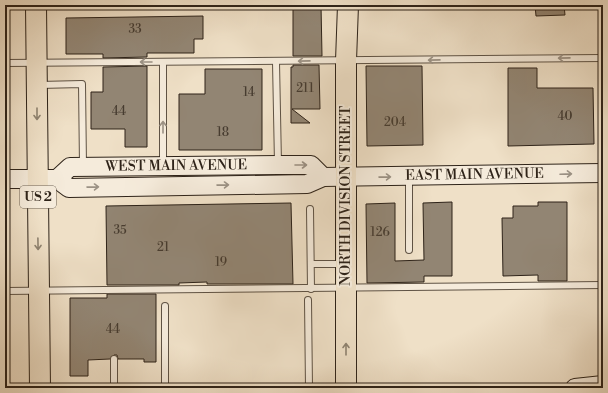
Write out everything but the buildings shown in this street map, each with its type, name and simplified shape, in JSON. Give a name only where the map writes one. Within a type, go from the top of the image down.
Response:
[{"type":"main road","name":"US 2","points":[[36,5],[37,85],[47,179],[39,291],[40,388]]},
{"type":"main road","name":"NORTH DIVISION STREET","points":[[346,388],[346,61],[348,5]]},
{"type":"main road","name":"WEST MAIN AVENUE","points":[[47,179],[70,167],[278,165],[312,165],[323,177]]},
{"type":"main road","name":"EAST MAIN AVENUE","points":[[346,177],[603,173]]},
{"type":"main road","points":[[5,179],[47,179],[69,188],[307,184],[323,177],[346,177]]},
{"type":"main road","points":[[575,388],[603,385]]},
{"type":"lane","points":[[5,63],[276,62],[603,58]]},
{"type":"lane","points":[[163,62],[163,166]]},
{"type":"lane","points":[[276,62],[278,165]]},
{"type":"lane","points":[[37,85],[82,84],[83,167]]},
{"type":"lane","points":[[410,176],[410,250]]},
{"type":"lane","points":[[310,209],[311,289]]},
{"type":"lane","points":[[311,264],[346,264]]},
{"type":"lane","points":[[5,291],[603,286]]},
{"type":"lane","points":[[308,300],[309,388]]},
{"type":"lane","points":[[165,306],[165,388]]},
{"type":"lane","points":[[114,359],[114,388]]}]
